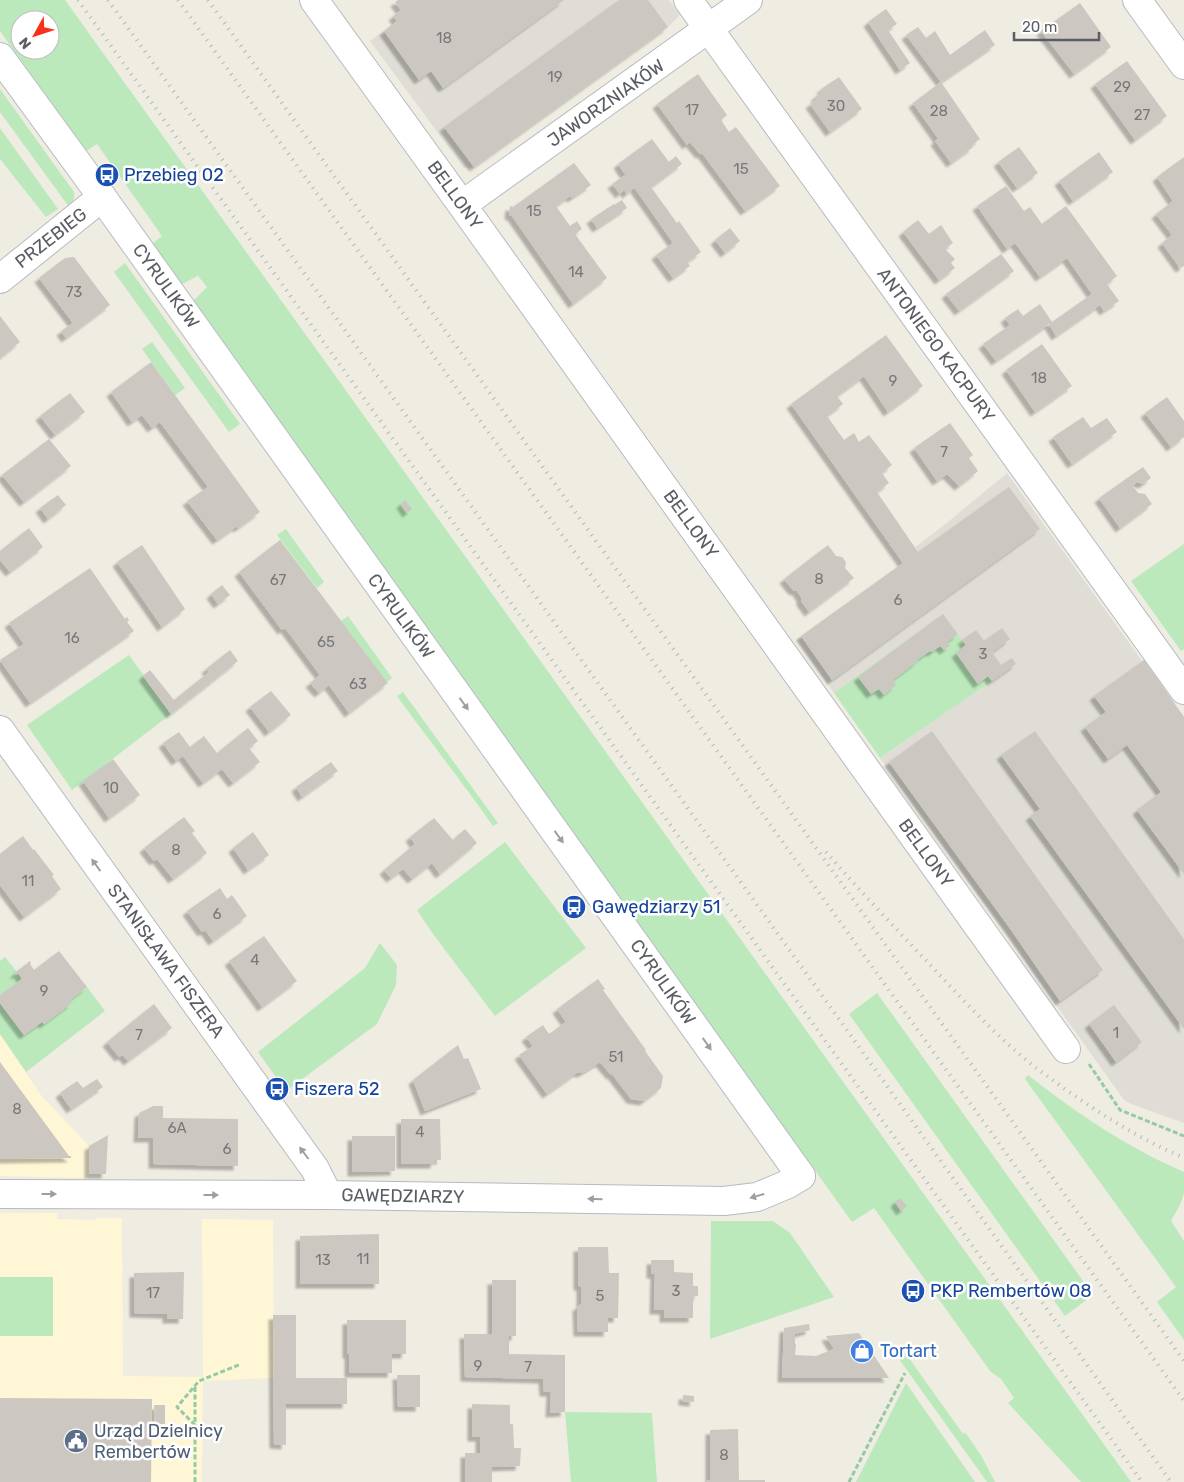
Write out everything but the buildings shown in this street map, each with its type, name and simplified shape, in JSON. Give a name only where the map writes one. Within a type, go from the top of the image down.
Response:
[{"type":"street","name":"BELLONY","points":[[314,0],[1076,1053]]},
{"type":"street","name":"ANTONIEGO KACPURY","points":[[688,0],[1184,690]]},
{"type":"street","name":"JAWORZNIAKÓW","points":[[462,205],[748,0]]},
{"type":"street","points":[[1137,0],[1184,65]]},
{"type":"street","name":"CYRULIKÓW","points":[[0,57],[801,1176]]},
{"type":"street","name":"PRZEBIEG","points":[[0,279],[102,197]]},
{"type":"street","name":"STANISŁAWA FISZERA","points":[[0,730],[315,1169],[328,1195]]},
{"type":"street","name":"GAWĘDZIARZY","points":[[0,1194],[328,1195],[724,1201],[757,1197],[788,1184],[801,1176]]},
{"type":"path","points":[[1076,1053],[1120,1110],[1184,1136]]},
{"type":"path","points":[[195,1424],[177,1407],[203,1379],[242,1364]]},
{"type":"path","points":[[849,1482],[905,1373]]},
{"type":"path","points":[[195,1386],[195,1482]]},
{"type":"shaded area","points":[[427,0],[669,0],[680,15],[668,27],[474,167],[464,168],[370,41]]},
{"type":"shaded area","points":[[1007,473],[1184,717],[1184,1123],[1124,1100],[880,758],[992,681],[943,614],[834,693],[796,640],[918,552],[915,547]]},
{"type":"shaded area","points":[[0,1034],[41,1095],[89,1146],[89,1178],[0,1176]]},
{"type":"shaded area","points":[[0,1213],[57,1213],[57,1219],[95,1220],[96,1218],[122,1218],[123,1376],[203,1377],[202,1219],[273,1220],[274,1378],[203,1381],[202,1482],[0,1482]]},
{"type":"green space","points":[[0,0],[65,0],[1131,1482],[1081,1482],[1008,1403],[1014,1398],[1001,1379],[990,1371],[874,1208],[852,1222],[193,301],[207,287],[198,276],[182,284],[152,244],[162,236],[97,144],[86,151],[21,60],[60,60],[60,10],[10,10],[10,45],[0,31]]},
{"type":"green space","points":[[0,89],[74,192],[73,200],[69,207],[0,112]]},
{"type":"green space","points":[[0,128],[58,209],[46,217],[0,159]]},
{"type":"green space","points":[[125,263],[240,424],[229,432],[114,272]]},
{"type":"green space","points":[[152,342],[185,388],[175,395],[142,349]]},
{"type":"green space","points":[[286,529],[324,582],[317,588],[277,535]]},
{"type":"green space","points":[[1184,544],[1184,649],[1181,651],[1131,581]]},
{"type":"green space","points":[[943,614],[992,681],[880,758],[834,693]]},
{"type":"green space","points":[[348,616],[392,678],[387,682],[341,621]]},
{"type":"green space","points":[[129,655],[171,714],[72,790],[27,725]]},
{"type":"green space","points":[[403,692],[498,823],[493,826],[397,696]]},
{"type":"green space","points":[[505,842],[586,948],[495,1016],[417,910]]},
{"type":"green space","points":[[380,943],[397,965],[396,985],[377,1024],[286,1091],[258,1052],[365,968]]},
{"type":"green space","points":[[5,957],[17,972],[15,973],[18,973],[22,979],[0,995],[0,961]]},
{"type":"green space","points":[[87,987],[105,1011],[26,1072],[0,1034],[0,1003],[24,1035],[42,1022],[44,1024],[72,1003],[70,1000]]},
{"type":"green space","points":[[877,993],[1093,1295],[1065,1316],[849,1014]]},
{"type":"green space","points":[[1028,1075],[1103,1129],[1143,1152],[1184,1172],[1184,1193],[1171,1221],[1184,1241],[1184,1340],[1157,1302],[1176,1287],[1025,1079]]},
{"type":"green space","points":[[711,1221],[773,1221],[790,1233],[834,1297],[710,1339]]},
{"type":"green space","points":[[0,1277],[53,1277],[53,1336],[0,1336]]},
{"type":"green space","points":[[901,1347],[963,1434],[965,1432],[982,1457],[995,1482],[987,1482],[894,1352]]},
{"type":"green space","points":[[906,1383],[975,1482],[856,1482]]},
{"type":"green space","points":[[565,1412],[652,1413],[657,1482],[571,1482]]},
{"type":"railway","points":[[78,0],[1142,1482]]},
{"type":"railway","points":[[108,0],[1171,1482]]},
{"type":"railway","points":[[178,0],[1184,1401]]},
{"type":"railway","points":[[208,0],[1184,1361]]},
{"type":"railway","points":[[826,852],[970,1007],[1021,1056],[1070,1093],[1107,1117],[1145,1139],[1184,1158]]},
{"type":"place","name":"Przebieg 02","points":[[107,175]]},
{"type":"place","name":"Gawędziarzy 51","points":[[574,907]]},
{"type":"place","name":"Fiszera 52","points":[[277,1089]]},
{"type":"place","name":"PKP Rembertów 08","points":[[913,1291]]},
{"type":"place","name":"Tortart","points":[[862,1351]]},
{"type":"place","name":"Urząd Dzielnicy Rembertów","points":[[76,1441]]}]
